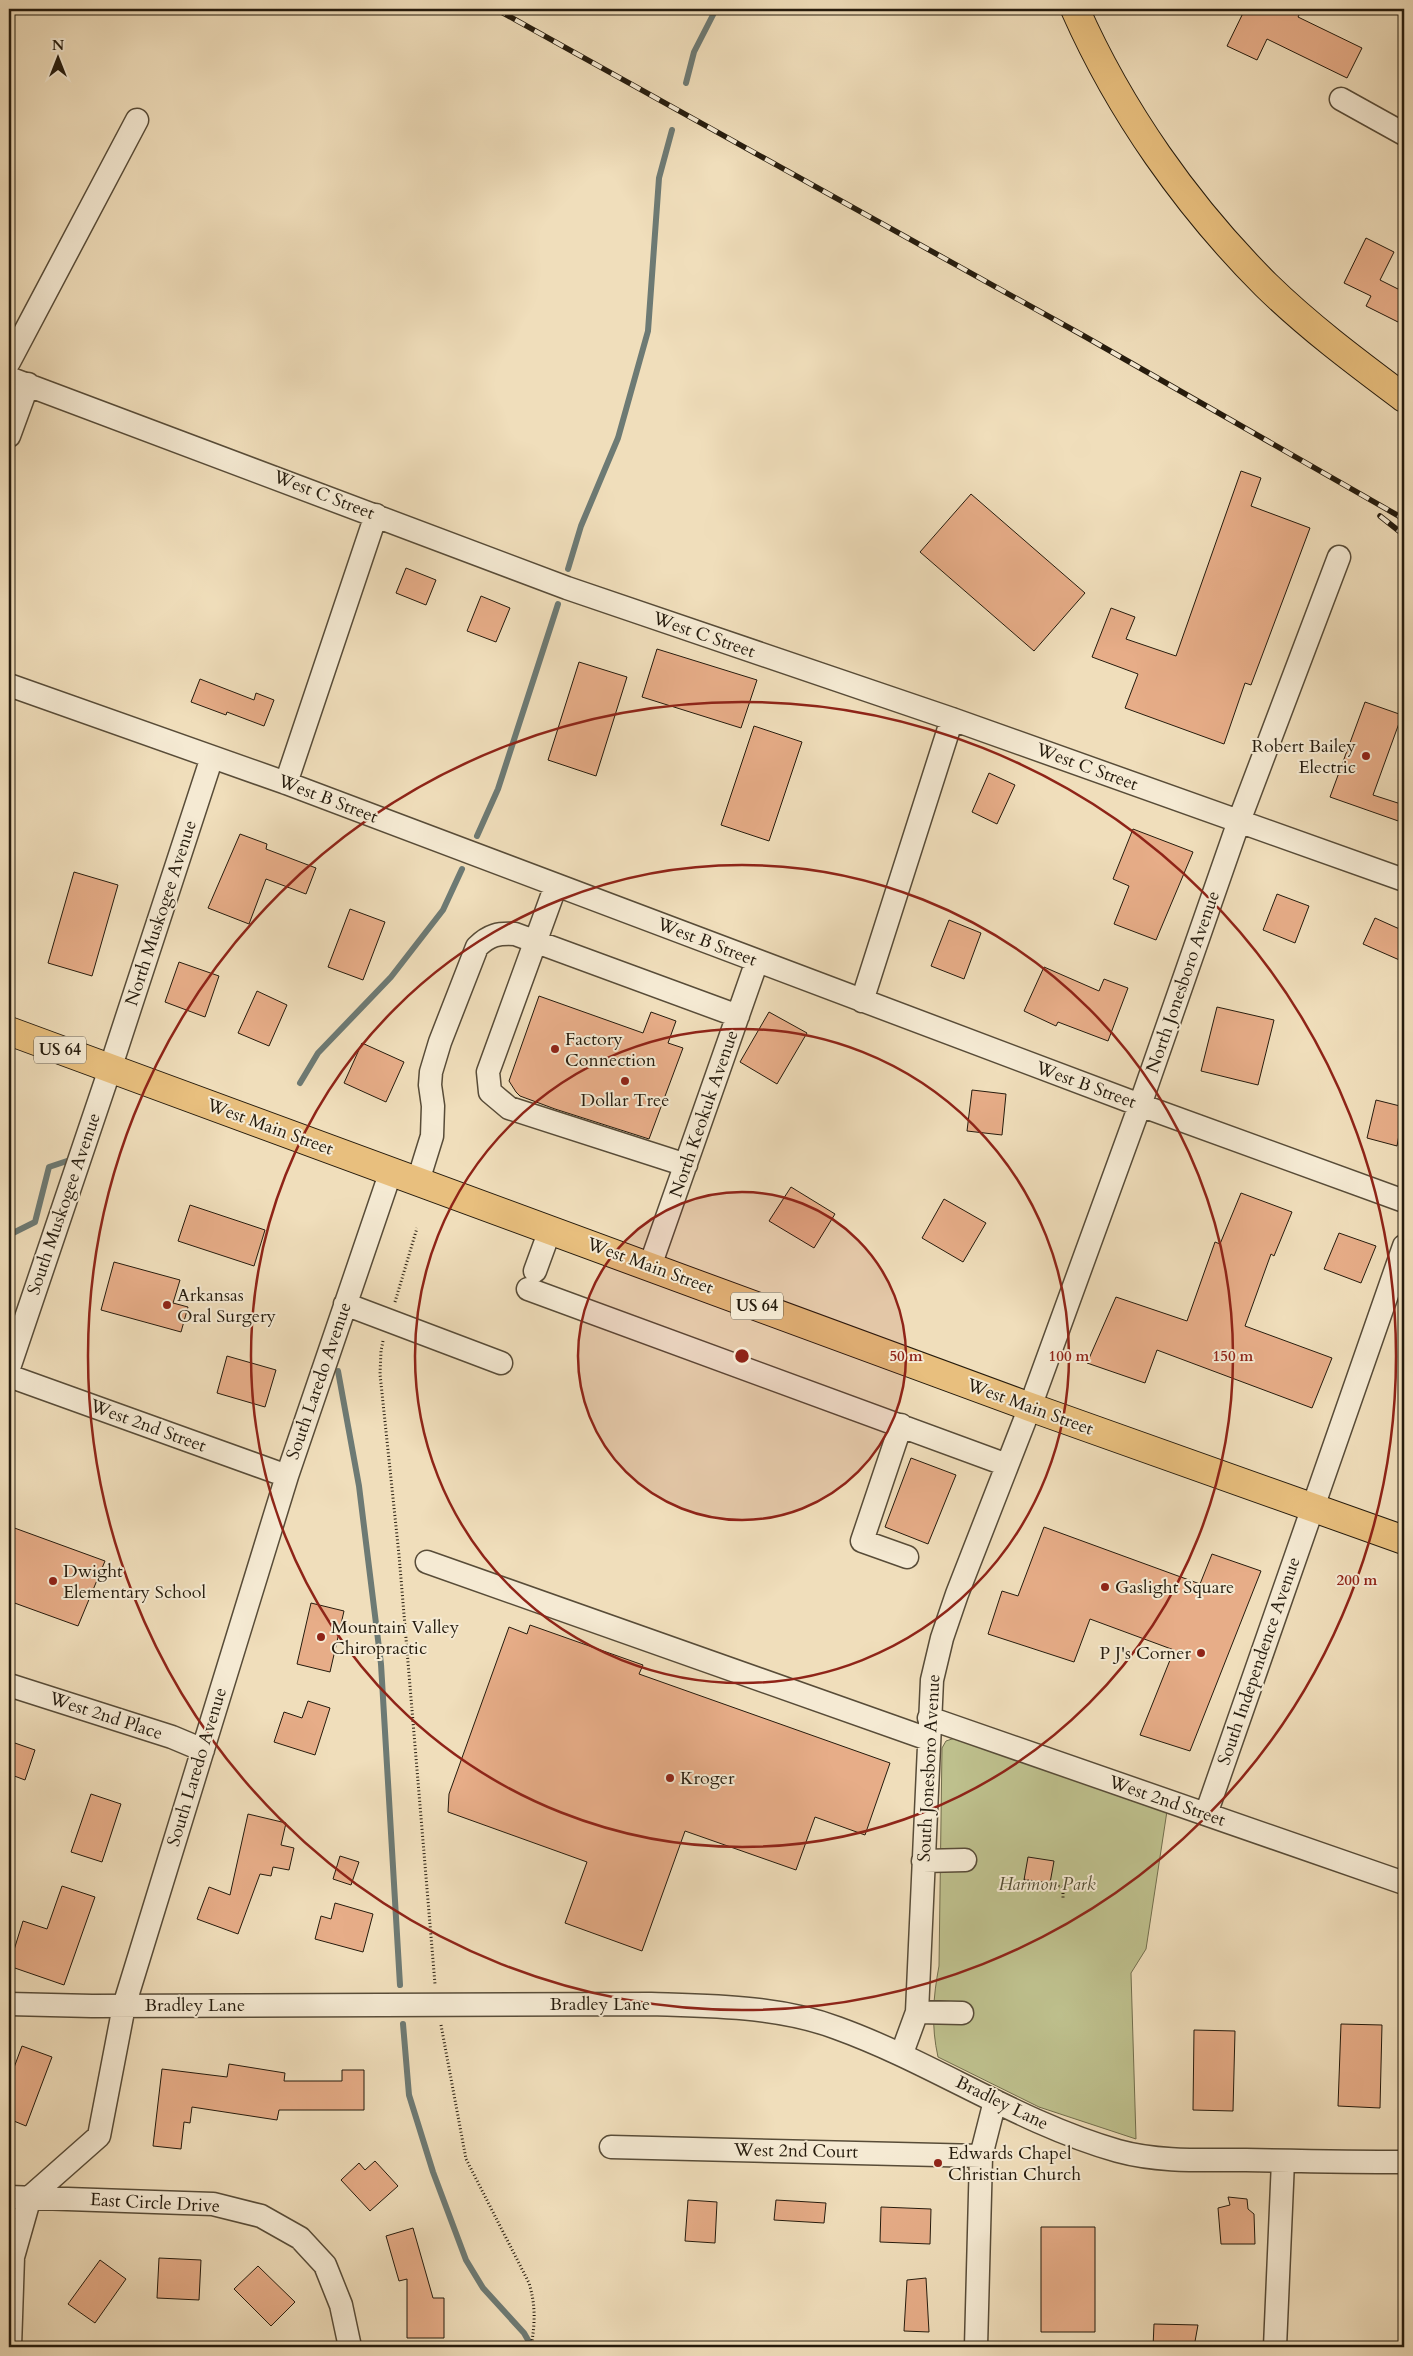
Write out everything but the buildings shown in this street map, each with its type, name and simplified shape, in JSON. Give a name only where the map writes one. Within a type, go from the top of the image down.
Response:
[{"type":"main road","points":[[1075,9],[1087,36],[1135,122],[1197,209],[1266,284],[1336,347],[1404,398]]},
{"type":"main road","name":"West Main Street","points":[[9,1031],[1030,1407],[1404,1540]]},
{"type":"street","points":[[1341,99],[1404,134]]},
{"type":"street","points":[[9,362],[136,120]]},
{"type":"street","points":[[9,436],[18,381]]},
{"type":"street","name":"West C Street","points":[[18,381],[567,588],[952,719],[1404,880]]},
{"type":"street","points":[[286,783],[376,515]]},
{"type":"street","name":"North Jonesboro Avenue","points":[[1030,1407],[1140,1105],[1239,821],[1339,557]]},
{"type":"street","name":"West B Street","points":[[9,685],[286,783],[1140,1105],[1404,1201]]},
{"type":"street","points":[[862,1001],[952,719]]},
{"type":"street","name":"North Muskogee Avenue","points":[[110,1068],[212,757]]},
{"type":"street","points":[[556,885],[488,1072],[490,1092],[509,1108],[686,1165]]},
{"type":"street","points":[[418,1181],[432,1136],[433,1106],[430,1085],[440,1042],[477,947],[487,937],[499,933],[514,934],[738,1016]]},
{"type":"street","name":"North Keokuk Avenue","points":[[650,1266],[758,962]]},
{"type":"street","name":"South Muskogee Avenue","points":[[9,1368],[110,1068]]},
{"type":"street","name":"South Laredo Avenue","points":[[19,2197],[99,2136],[124,2006],[286,1476],[391,1171]]},
{"type":"street","points":[[550,1230],[532,1280],[1008,1465]]},
{"type":"street","name":"South Independence Avenue","points":[[1206,1814],[1313,1507],[1396,1293],[1404,1246]]},
{"type":"street","points":[[346,1304],[501,1363]]},
{"type":"street","name":"West 2nd Street","points":[[9,1376],[286,1476]]},
{"type":"street","name":"South Jonesboro Avenue","points":[[902,2053],[917,2012],[932,1680],[942,1638],[1030,1407]]},
{"type":"street","points":[[901,1425],[862,1541],[908,1557]]},
{"type":"street","name":"West 2nd Street","points":[[427,1562],[929,1728],[1206,1814],[1404,1883]]},
{"type":"street","name":"West 2nd Place","points":[[9,1684],[172,1737],[203,1750]]},
{"type":"street","points":[[923,1861],[965,1860]]},
{"type":"street","name":"Bradley Lane","points":[[9,2004],[124,2006],[651,2004],[721,2007],[783,2015],[835,2027],[902,2053],[1043,2125],[1080,2140],[1121,2152],[1163,2159],[1283,2160]]},
{"type":"street","points":[[917,2012],[962,2013]]},
{"type":"street","points":[[976,2347],[981,2156],[995,2101]]},
{"type":"street","name":"West 2nd Court","points":[[611,2147],[981,2156]]},
{"type":"street","points":[[1275,2347],[1283,2160],[1404,2162]]},
{"type":"street","points":[[10,2347],[13,2257],[19,2197]]},
{"type":"street","name":"East Circle Drive","points":[[19,2197],[213,2204],[261,2216],[300,2238],[325,2265],[341,2305],[350,2347]]},
{"type":"path","points":[[417,1228],[381,1351],[380,1374],[399,1555],[438,2004],[466,2159],[528,2283],[534,2301],[536,2321],[531,2347]]},
{"type":"path","points":[[1024,1880],[1062,1887],[1064,1900]]},
{"type":"green space","name":"Harmon Park","points":[[955,1738],[1167,1811],[1146,1949],[1131,1973],[1136,2139],[1039,2107],[938,2057],[934,2034],[934,2011],[939,1966],[942,1748],[946,1741]]},
{"type":"waterway","points":[[686,83],[694,52],[716,9]]},
{"type":"waterway","points":[[568,569],[581,526],[618,438],[648,331],[659,178],[672,130]]},
{"type":"waterway","points":[[477,836],[498,789],[558,604]]},
{"type":"waterway","points":[[300,1083],[318,1053],[391,977],[443,910],[462,869]]},
{"type":"waterway","points":[[9,1235],[35,1222],[49,1167],[70,1160]]},
{"type":"waterway","points":[[338,1371],[359,1486],[381,1664],[400,1985]]},
{"type":"waterway","points":[[403,2024],[409,2095],[433,2172],[466,2260],[483,2288],[524,2333],[532,2347]]},
{"type":"railway","points":[[496,9],[1084,336],[1404,519]]},
{"type":"railway","points":[[1380,516],[1404,535]]},
{"type":"place","name":"Robert Bailey Electric","points":[[1366,756]]},
{"type":"place","name":"Factory Connection","points":[[555,1049]]},
{"type":"place","name":"Dollar Tree","points":[[625,1081]]},
{"type":"place","name":"Arkansas Oral Surgery","points":[[167,1305]]},
{"type":"place","name":"Dwight Elementary School","points":[[53,1581]]},
{"type":"place","name":"Gaslight Square","points":[[1105,1587]]},
{"type":"place","name":"Mountain Valley Chiropractic","points":[[321,1637]]},
{"type":"place","name":"P J's Corner","points":[[1201,1653]]},
{"type":"place","name":"Kroger","points":[[670,1778]]},
{"type":"place","name":"Edwards Chapel Christian Church","points":[[938,2163]]}]
